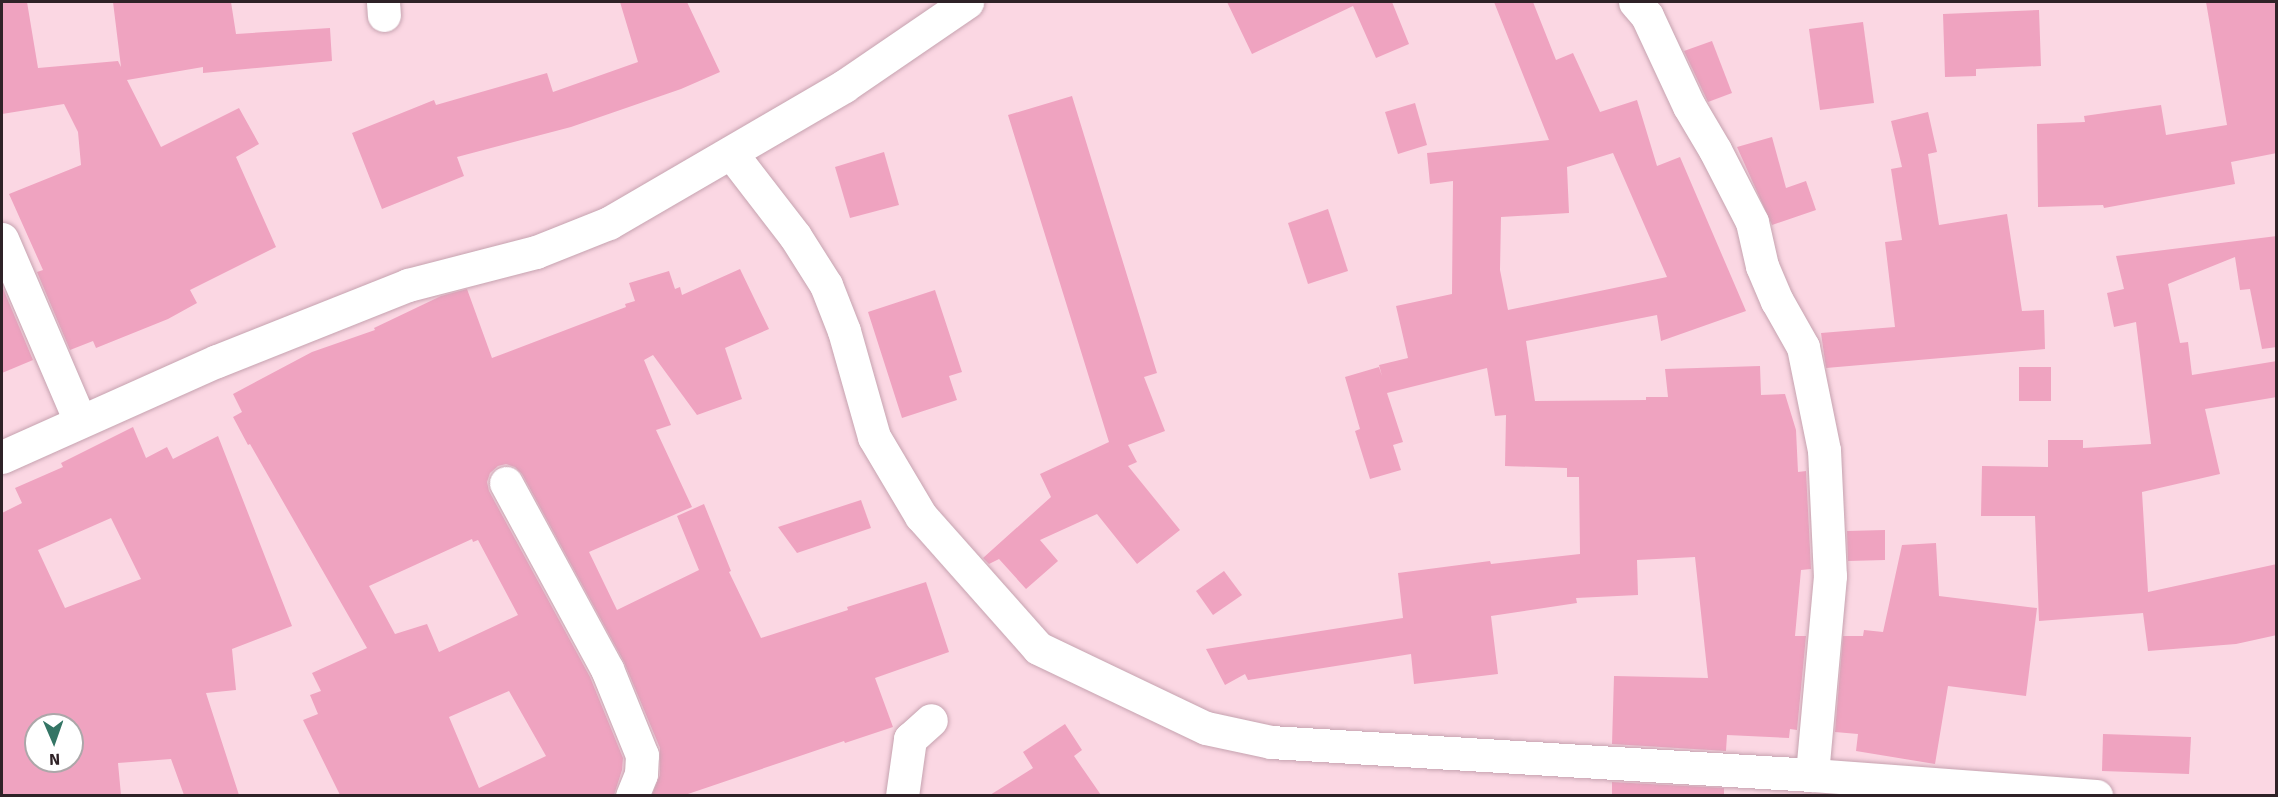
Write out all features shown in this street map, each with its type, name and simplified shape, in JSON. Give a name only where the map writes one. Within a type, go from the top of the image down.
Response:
[{"type":"street","points":[[2,457],[217,362],[408,285],[536,252],[609,223],[844,86],[967,2]]},
{"type":"street","points":[[1635,2],[1647,16],[1689,106],[1715,150],[1752,222],[1762,266],[1777,301],[1803,347],[1824,450],[1830,576],[1812,775]]},
{"type":"street","points":[[731,153],[795,236],[826,285],[844,331],[874,437],[921,516],[1038,648],[1206,728],[1271,742],[2096,795]]},
{"type":"street","points":[[2,239],[80,421]]},
{"type":"street","points":[[506,483],[607,669],[638,744],[642,755],[641,774],[632,795]]},
{"type":"street","points":[[902,795],[910,739],[931,720]]},
{"type":"building","points":[[2,2],[27,2],[38,68],[118,61],[121,67],[113,2],[231,2],[236,34],[330,28],[332,61],[203,73],[203,67],[127,80],[161,147],[239,108],[259,144],[236,157],[276,247],[190,290],[197,303],[168,319],[96,348],[93,341],[70,350],[37,272],[43,270],[9,194],[81,165],[78,132],[64,104],[2,114]]},
{"type":"building","points":[[620,2],[687,2],[720,72],[681,89],[571,127],[457,157],[464,176],[382,209],[352,133],[434,100],[436,105],[547,73],[553,92],[638,62]]},
{"type":"building","points":[[1227,2],[1392,2],[1409,44],[1376,58],[1353,6],[1252,54]]},
{"type":"building","points":[[1494,2],[1533,2],[1556,60],[1573,53],[1600,112],[1637,100],[1657,166],[1680,157],[1746,311],[1661,341],[1657,315],[1526,341],[1535,401],[1646,400],[1646,397],[1668,397],[1665,369],[1760,366],[1761,395],[1785,394],[1796,430],[1798,472],[1806,471],[1811,569],[1801,570],[1795,636],[1806,636],[1797,730],[1790,729],[1789,738],[1727,735],[1726,751],[1612,744],[1614,676],[1708,678],[1695,557],[1637,560],[1638,595],[1576,598],[1577,603],[1491,616],[1498,674],[1414,684],[1411,654],[1248,680],[1245,674],[1225,685],[1206,649],[1403,618],[1398,573],[1490,561],[1491,564],[1580,554],[1579,477],[1567,477],[1567,468],[1505,466],[1506,415],[1495,416],[1487,368],[1387,393],[1403,442],[1393,445],[1401,470],[1370,479],[1355,431],[1360,429],[1345,377],[1379,367],[1382,376],[1379,365],[1408,358],[1396,306],[1452,294],[1453,181],[1430,184],[1427,153],[1549,140]],"holes":[[[1613,153],[1667,277],[1508,310],[1500,270],[1501,217],[1569,213],[1567,167]]]},
{"type":"building","points":[[2206,2],[2277,2],[2277,153],[2231,162],[2235,184],[2104,208],[2103,205],[2038,207],[2037,124],[2085,122],[2084,116],[2161,105],[2166,135],[2227,125]]},
{"type":"building","points":[[2039,10],[2041,66],[1976,69],[1976,76],[1945,77],[1943,14]]},
{"type":"building","points":[[1863,22],[1874,103],[1820,110],[1809,29]]},
{"type":"building","points":[[1712,41],[1732,93],[1708,102],[1684,51]]},
{"type":"building","points":[[1072,96],[1157,373],[1144,377],[1165,431],[1128,445],[1137,462],[1128,466],[1180,530],[1137,564],[1097,514],[1040,540],[1058,561],[1026,589],[999,559],[989,564],[983,558],[1051,497],[1040,474],[1109,442],[1008,115]]},
{"type":"building","points":[[1415,103],[1427,145],[1398,154],[1385,112]]},
{"type":"building","points":[[1928,112],[1937,152],[1928,154],[1939,225],[2007,214],[2022,311],[2044,310],[2045,349],[1826,368],[1821,333],[1895,327],[1885,242],[1902,240],[1891,169],[1902,167],[1891,121]]},
{"type":"building","points":[[1772,137],[1786,188],[1806,181],[1816,210],[1772,225],[1737,147]]},
{"type":"building","points":[[884,152],[899,205],[850,218],[835,167]]},
{"type":"building","points":[[1328,209],[1348,271],[1308,284],[1288,223]]},
{"type":"building","points":[[2277,236],[2277,347],[2262,349],[2250,289],[2240,290],[2235,257],[2168,284],[2180,343],[2188,342],[2192,375],[2277,361],[2277,397],[2205,409],[2220,474],[2142,492],[2148,592],[2277,564],[2277,635],[2236,644],[2148,651],[2143,613],[2039,621],[2035,516],[1981,516],[1982,466],[2048,467],[2048,440],[2083,440],[2083,448],[2151,444],[2136,322],[2114,327],[2107,293],[2124,289],[2116,256]]},
{"type":"building","points":[[740,269],[769,329],[725,348],[742,399],[697,415],[653,355],[644,360],[671,425],[656,430],[692,507],[589,552],[617,610],[699,570],[677,516],[704,504],[731,571],[729,572],[761,638],[926,582],[949,652],[875,678],[893,727],[845,743],[844,741],[685,795],[652,795],[660,775],[660,748],[624,662],[522,474],[515,467],[506,464],[498,466],[490,473],[487,482],[489,491],[590,677],[623,758],[622,770],[614,795],[340,795],[303,720],[318,714],[310,695],[321,691],[312,673],[367,648],[233,417],[242,412],[233,394],[312,352],[375,330],[374,328],[441,296],[467,289],[492,358],[626,307],[625,304],[635,301],[629,283],[669,271],[675,289],[680,287],[682,295]],"holes":[[[472,539],[473,542],[478,540],[518,615],[439,652],[427,624],[395,634],[369,586]],[[509,691],[546,756],[479,788],[449,717]]]},
{"type":"building","points":[[2,286],[33,360],[2,373]]},
{"type":"building","points":[[935,290],[962,372],[949,376],[957,400],[902,418],[868,312]]},
{"type":"building","points":[[2019,367],[2051,367],[2051,401],[2019,401]]},
{"type":"building","points":[[133,427],[146,458],[167,447],[173,459],[218,436],[292,626],[232,649],[236,690],[206,693],[239,795],[184,795],[171,759],[118,763],[121,795],[2,795],[2,513],[22,503],[15,488],[63,467],[61,463]],"holes":[[[111,518],[141,579],[65,608],[38,550]]]},
{"type":"building","points":[[861,500],[871,528],[797,553],[778,527]]},
{"type":"building","points":[[1885,530],[1885,560],[1848,561],[1847,531]]},
{"type":"building","points":[[1936,543],[1939,596],[2037,608],[2026,696],[1948,686],[1935,764],[1856,751],[1858,734],[1835,732],[1843,636],[1863,636],[1864,630],[1883,632],[1902,545]]},
{"type":"building","points":[[1224,571],[1242,595],[1213,615],[1196,591]]},
{"type":"building","points":[[1065,724],[1082,750],[1074,756],[1101,795],[990,795],[1033,768],[1023,752]]},
{"type":"building","points":[[2103,734],[2191,737],[2189,774],[2102,771]]},
{"type":"building","points":[[1612,782],[1724,788],[1724,795],[1612,795]]}]
